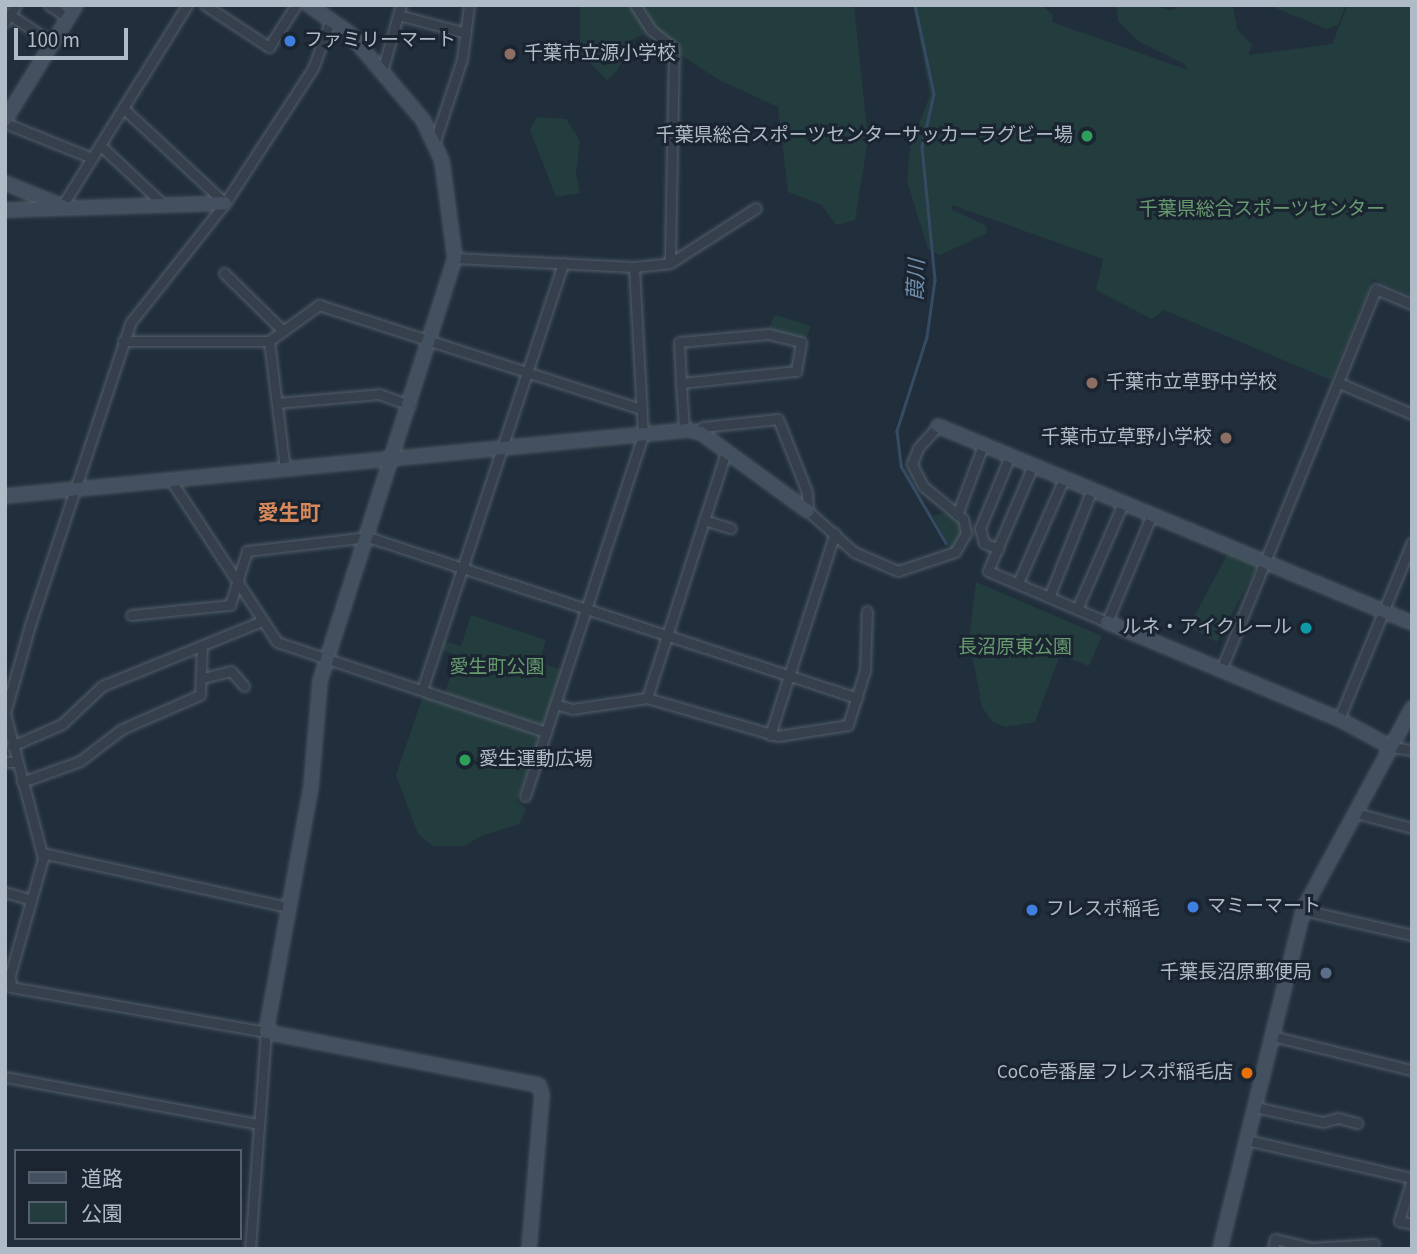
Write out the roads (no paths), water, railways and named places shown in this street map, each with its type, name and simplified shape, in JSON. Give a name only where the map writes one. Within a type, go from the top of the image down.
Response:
[{"type":"street","points":[[16,5],[7,19],[53,43]]},
{"type":"street","points":[[49,5],[68,18]]},
{"type":"street","points":[[76,5],[5,121],[92,158]]},
{"type":"street","points":[[66,207],[92,158],[187,5]]},
{"type":"street","points":[[205,5],[269,47],[296,5]]},
{"type":"street","points":[[250,1249],[266,1032],[311,787],[316,705],[327,658],[456,258],[445,172],[435,141],[383,68],[331,19],[309,5]]},
{"type":"street","points":[[335,5],[313,68],[225,203],[170,268],[131,321],[123,341],[10,687],[5,722],[42,853],[11,987],[266,1032],[539,1085],[542,1095],[529,1249]]},
{"type":"street","points":[[435,141],[455,86],[470,5]]},
{"type":"street","points":[[635,5],[651,30],[674,48],[670,263]]},
{"type":"street","points":[[383,68],[400,10],[466,33]]},
{"type":"street","points":[[123,108],[225,203]]},
{"type":"street","points":[[100,145],[164,205]]},
{"type":"street","points":[[5,183],[66,207]]},
{"type":"street","points":[[5,210],[225,203]]},
{"type":"street","points":[[456,258],[634,267],[670,263],[756,208]]},
{"type":"street","points":[[422,690],[563,262]]},
{"type":"street","points":[[525,796],[643,434],[634,267]]},
{"type":"street","points":[[224,273],[281,329]]},
{"type":"street","points":[[1220,670],[1376,289],[1412,304]]},
{"type":"street","points":[[123,341],[269,341],[281,329],[319,305],[641,409]]},
{"type":"street","points":[[681,383],[796,371],[801,342],[768,334],[679,342],[681,383],[690,431],[808,511],[854,552],[886,567],[910,570],[962,545],[963,519],[923,486],[912,464],[918,448],[938,426],[1412,623]]},
{"type":"street","points":[[269,341],[285,469]]},
{"type":"street","points":[[1339,383],[1412,414]]},
{"type":"street","points":[[276,403],[379,394],[410,405]]},
{"type":"street","points":[[5,496],[690,431],[703,427],[778,419],[807,492],[808,511]]},
{"type":"street","points":[[957,515],[983,445]]},
{"type":"street","points":[[648,698],[726,453]]},
{"type":"street","points":[[998,549],[984,543],[981,528],[1010,456]]},
{"type":"street","points":[[1033,465],[988,571],[1339,719],[1391,747],[1412,750]]},
{"type":"street","points":[[1018,583],[1064,478]]},
{"type":"street","points":[[170,480],[277,642],[546,732]]},
{"type":"street","points":[[1049,597],[1092,489]]},
{"type":"street","points":[[1077,609],[1123,503]]},
{"type":"street","points":[[1107,622],[1152,514]]},
{"type":"street","points":[[704,520],[731,528]]},
{"type":"street","points":[[770,735],[835,533]]},
{"type":"street","points":[[131,615],[230,605],[247,551],[368,537],[857,698]]},
{"type":"street","points":[[1339,719],[1412,542]]},
{"type":"street","points":[[555,704],[572,709],[648,698],[770,735],[848,725],[865,670],[867,611]]},
{"type":"street","points":[[12,746],[62,724],[102,686],[262,621]]},
{"type":"street","points":[[22,782],[80,761],[122,729],[200,695],[203,678],[202,647]]},
{"type":"street","points":[[203,678],[231,671],[244,686]]},
{"type":"street","points":[[1220,1249],[1303,910],[1412,708]]},
{"type":"street","points":[[5,762],[17,762]]},
{"type":"street","points":[[1356,813],[1412,828]]},
{"type":"street","points":[[42,853],[288,907]]},
{"type":"street","points":[[5,892],[31,900]]},
{"type":"street","points":[[1303,910],[1412,935]]},
{"type":"street","points":[[1272,1036],[1412,1070]]},
{"type":"street","points":[[5,1077],[259,1125]]},
{"type":"street","points":[[1255,1107],[1323,1122],[1338,1118],[1357,1123]]},
{"type":"street","points":[[1247,1140],[1412,1179],[1399,1222],[1412,1224]]},
{"type":"street","points":[[1273,1249],[1275,1239],[1310,1249],[1374,1244]]},
{"type":"waterway","name":"葭川","points":[[915,5],[934,94],[922,147],[935,280],[927,337],[897,431],[901,466],[946,543]]},
{"type":"place","name":"ファミリーマート","points":[[290,41]]},
{"type":"place","name":"千葉市立源小学校","points":[[510,54]]},
{"type":"place","name":"千葉県総合スポーツセンターサッカーラグビー場","points":[[1087,136]]},
{"type":"place","name":"千葉市立草野中学校","points":[[1092,383]]},
{"type":"place","name":"千葉市立草野小学校","points":[[1226,438]]},
{"type":"place","name":"ルネ・アイクレール","points":[[1306,628]]},
{"type":"place","name":"愛生運動広場","points":[[465,760]]},
{"type":"place","name":"マミーマート","points":[[1193,907]]},
{"type":"place","name":"フレスポ稲毛","points":[[1032,910]]},
{"type":"place","name":"千葉長沼原郵便局","points":[[1326,973]]},
{"type":"place","name":"CoCo壱番屋 フレスポ稲毛店","points":[[1247,1073]]},
{"type":"district","name":"愛生町","points":[[289,513]]},
{"type":"park label","name":"千葉県総合スポーツセンター","points":[[1262,210]]},
{"type":"park label","name":"長沼原東公園","points":[[1015,648]]},
{"type":"park label","name":"愛生町公園","points":[[497,668]]}]
